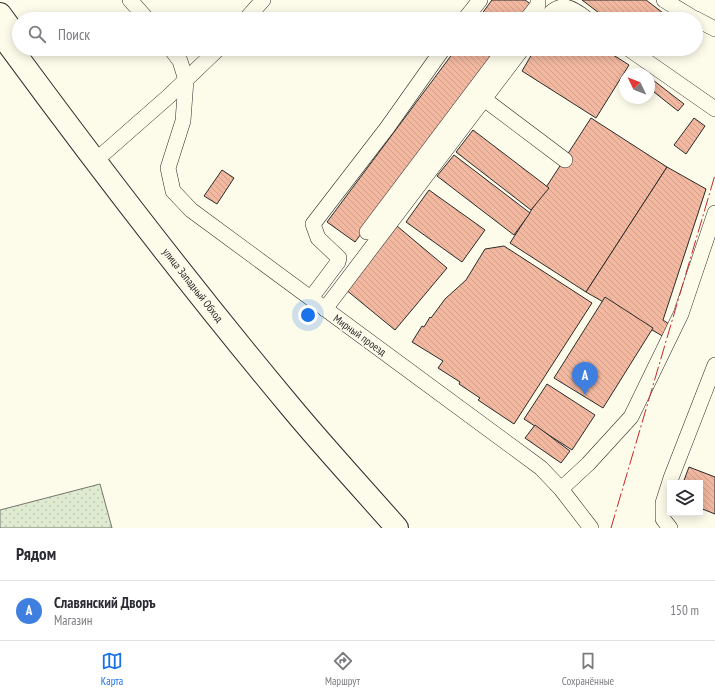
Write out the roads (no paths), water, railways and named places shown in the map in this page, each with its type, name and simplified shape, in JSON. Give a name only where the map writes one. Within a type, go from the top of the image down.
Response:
[{"type":"highway","points":[[0,14],[12,30]]},
{"type":"highway","name":"улица Западный Обход","points":[[0,33],[12,48]]},
{"type":"highway","name":"улица Западный Обход","points":[[18,56],[296,401],[409,528]]},
{"type":"highway","name":"улица Западный Обход","points":[[30,56],[100,158],[247,354],[397,528]]},
{"type":"lane","points":[[130,0],[141,12]]},
{"type":"lane","points":[[252,12],[263,0]]},
{"type":"lane","points":[[471,12],[480,0]]},
{"type":"lane","points":[[532,12],[538,5],[538,0]]},
{"type":"lane","points":[[664,0],[684,12]]},
{"type":"lane","points":[[550,12],[560,6],[570,7],[577,12]]},
{"type":"lane","points":[[703,23],[715,29]]},
{"type":"lane","name":"Мирный проезд","points":[[176,56],[180,61],[186,80],[182,121],[168,168],[173,191],[191,210],[541,468],[561,489],[592,528]]},
{"type":"lane","points":[[100,158],[211,56]]},
{"type":"lane","points":[[311,298],[338,262],[339,258],[318,238],[313,224],[386,128],[438,56]]},
{"type":"lane","points":[[367,232],[500,56]]},
{"type":"lane","points":[[325,309],[517,56]]},
{"type":"lane","points":[[639,56],[715,110]]},
{"type":"lane","points":[[484,99],[565,160]]},
{"type":"lane","points":[[561,489],[588,464],[631,417],[681,314],[715,212]]},
{"type":"lane","points":[[670,528],[663,519],[663,503],[671,478],[715,365]]},
{"type":"place","name":"Cлавянский Дворъ","points":[[585,395]]}]
